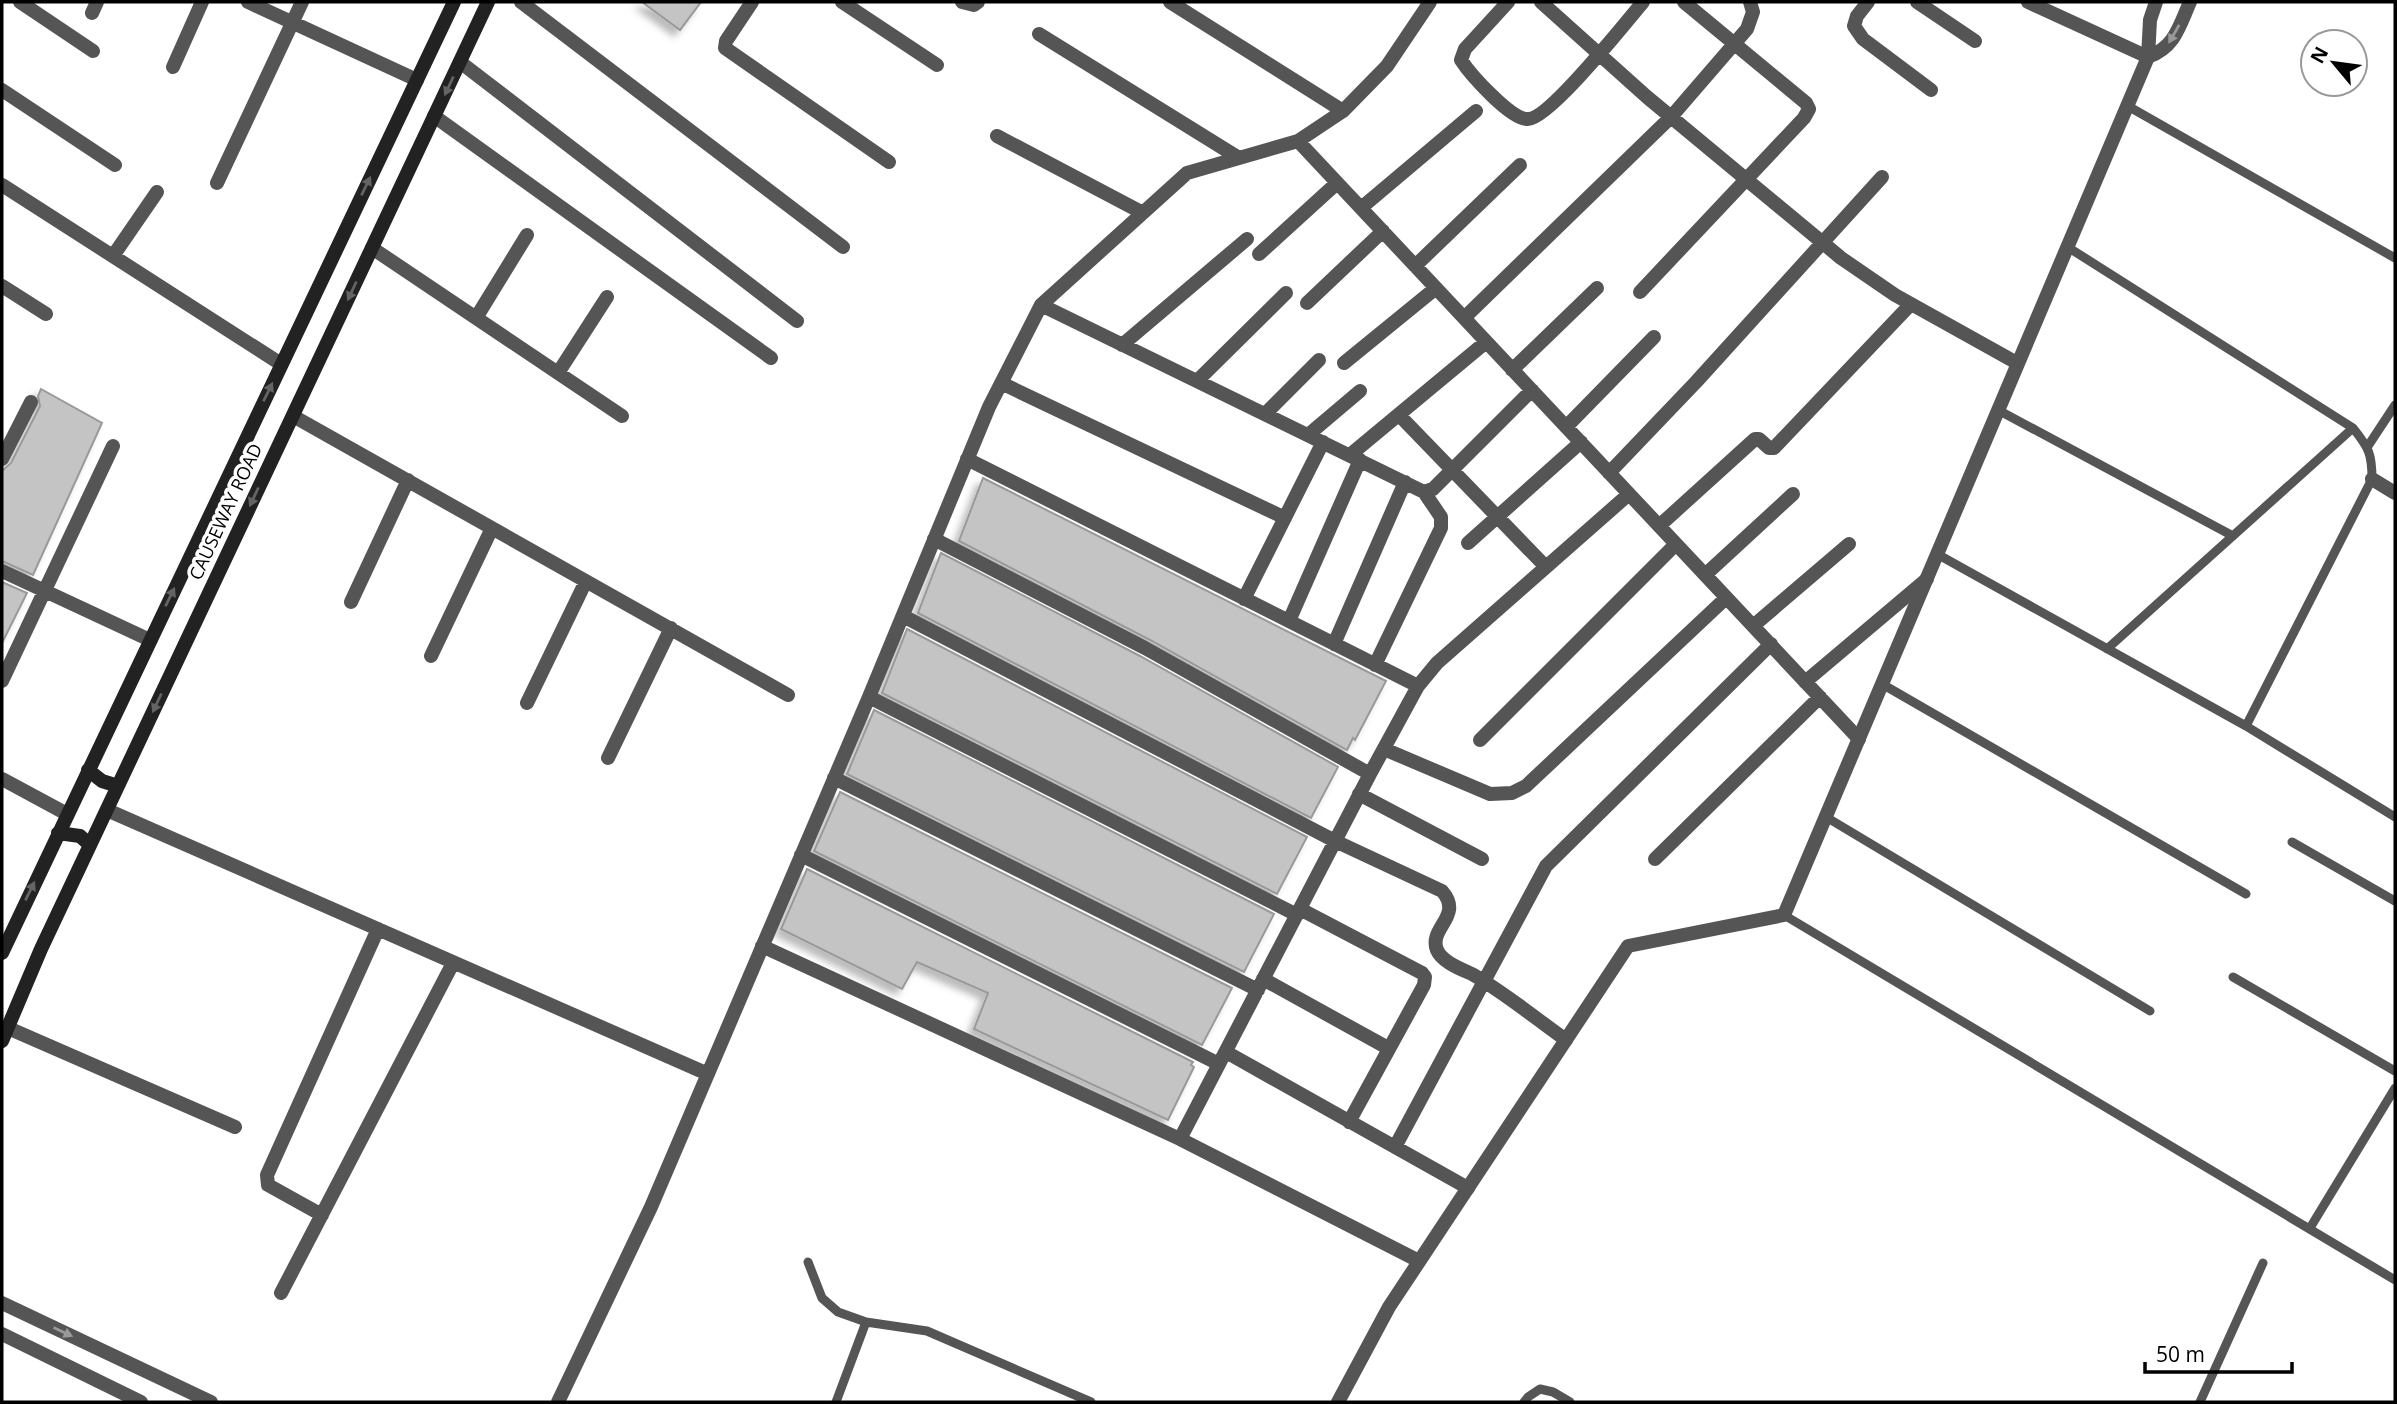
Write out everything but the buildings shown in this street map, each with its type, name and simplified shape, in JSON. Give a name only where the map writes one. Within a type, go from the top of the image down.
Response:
[{"type":"main road","name":"CAUSEWAY ROAD","points":[[2,953],[454,2]]},
{"type":"main road","name":"CAUSEWAY ROAD","points":[[5,1035],[41,949],[488,2]]},
{"type":"main road","points":[[88,770],[102,780],[118,786]]},
{"type":"main road","points":[[58,832],[80,836],[90,845]]},
{"type":"street","points":[[20,2],[93,51]]},
{"type":"street","points":[[173,67],[202,2]]},
{"type":"street","points":[[248,2],[417,79]]},
{"type":"street","points":[[217,183],[302,2]]},
{"type":"street","points":[[521,2],[843,247]]},
{"type":"street","points":[[752,2],[726,41],[725,48],[889,162]]},
{"type":"street","points":[[842,2],[937,65]]},
{"type":"street","points":[[962,2],[974,5],[978,2]]},
{"type":"street","points":[[1170,2],[1343,111]]},
{"type":"street","points":[[558,1402],[651,1207],[869,697],[967,459],[1001,383],[1041,305],[1187,173],[1298,141],[1343,111],[1387,66],[1430,2]]},
{"type":"street","points":[[1508,2],[1465,49],[1461,60],[1468,71],[1514,114],[1527,120],[1549,107],[1600,55],[1643,2]]},
{"type":"street","points":[[1541,2],[1671,117],[1852,265],[1911,304],[2017,363]]},
{"type":"street","points":[[1640,292],[1804,118],[1809,109],[1806,103],[1684,2]]},
{"type":"street","points":[[1464,318],[1671,117],[1751,21],[1753,12],[1750,2]]},
{"type":"street","points":[[1868,2],[1857,16],[1854,26],[1863,39],[1931,90]]},
{"type":"street","points":[[1917,2],[1975,41]]},
{"type":"street","points":[[2028,2],[2148,57],[2163,51],[2174,37],[2190,2]]},
{"type":"street","points":[[1338,1402],[1389,1307],[1628,946],[1784,915],[2148,57],[2150,20],[2155,2]]},
{"type":"street","points":[[1039,34],[1239,158]]},
{"type":"street","points":[[460,62],[796,321]]},
{"type":"street","points":[[2,90],[116,164]]},
{"type":"street","points":[[1361,208],[1476,111]]},
{"type":"street","points":[[435,116],[771,358]]},
{"type":"street","points":[[997,136],[1143,213]]},
{"type":"street","points":[[1298,141],[1859,739]]},
{"type":"street","points":[[1415,266],[1520,165]]},
{"type":"street","points":[[1609,472],[1696,382],[1882,177]]},
{"type":"street","points":[[1259,254],[1337,183]]},
{"type":"street","points":[[2,185],[281,364]]},
{"type":"street","points":[[113,256],[157,192]]},
{"type":"street","points":[[1307,303],[1382,231]]},
{"type":"street","points":[[476,318],[527,235]]},
{"type":"street","points":[[1122,345],[1247,239]]},
{"type":"street","points":[[372,248],[622,416]]},
{"type":"street","points":[[2,286],[46,314]]},
{"type":"street","points":[[1344,363],[1436,288]]},
{"type":"street","points":[[1512,370],[1597,288]]},
{"type":"street","points":[[1197,381],[1286,293]]},
{"type":"street","points":[[558,373],[607,297]]},
{"type":"street","points":[[1659,526],[1755,439],[1759,439],[1769,448],[1774,448],[1911,304]]},
{"type":"street","points":[[1041,305],[1424,492],[1441,517],[1441,528],[1375,665]]},
{"type":"street","points":[[1566,427],[1654,337]]},
{"type":"street","points":[[1289,621],[1355,458],[1399,415],[1486,342]]},
{"type":"street","points":[[1265,414],[1320,360]]},
{"type":"street","points":[[1001,383],[1285,518]]},
{"type":"street","points":[[1424,492],[1433,489],[1532,390]]},
{"type":"street","points":[[1308,435],[1360,391]]},
{"type":"street","points":[[2,459],[31,402]]},
{"type":"street","points":[[293,415],[788,695]]},
{"type":"street","points":[[1399,415],[1546,567]]},
{"type":"street","points":[[1244,599],[1323,442]]},
{"type":"street","points":[[1468,543],[1581,442]]},
{"type":"street","points":[[2,681],[113,446]]},
{"type":"street","points":[[967,459],[1418,687]]},
{"type":"street","points":[[2372,479],[2395,493]]},
{"type":"street","points":[[351,602],[408,480]]},
{"type":"street","points":[[1334,644],[1405,482]]},
{"type":"street","points":[[1181,1139],[1359,794],[1418,687],[1437,663],[1629,494]]},
{"type":"street","points":[[1705,575],[1793,494]]},
{"type":"street","points":[[431,656],[492,528]]},
{"type":"street","points":[[934,539],[1145,648],[1370,774]]},
{"type":"street","points":[[1480,740],[1676,544]]},
{"type":"street","points":[[1753,626],[1849,544]]},
{"type":"street","points":[[2,571],[150,640]]},
{"type":"street","points":[[1805,682],[1927,579]]},
{"type":"street","points":[[527,703],[586,580]]},
{"type":"street","points":[[1384,749],[1490,794],[1512,793],[1527,786],[1726,598]]},
{"type":"street","points":[[902,616],[1335,841],[1442,891],[1450,899],[1450,909],[1435,942],[1437,952],[1485,982],[1566,1040]]},
{"type":"street","points":[[608,758],[671,628]]},
{"type":"street","points":[[1395,1147],[1546,866],[1770,644]]},
{"type":"street","points":[[869,697],[1422,973],[1425,977],[1424,985],[1349,1122]]},
{"type":"street","points":[[1656,859],[1820,697]]},
{"type":"street","points":[[834,778],[1388,1048]]},
{"type":"street","points":[[2,779],[67,814]]},
{"type":"street","points":[[1359,794],[1482,859]]},
{"type":"street","points":[[107,810],[708,1074]]},
{"type":"street","points":[[802,855],[1222,1058],[1349,1122],[1468,1188]]},
{"type":"street","points":[[322,1215],[268,1185],[267,1175],[377,929]]},
{"type":"street","points":[[762,946],[1181,1139],[1419,1261]]},
{"type":"street","points":[[281,1293],[453,963]]},
{"type":"street","points":[[5,1035],[236,1127]]},
{"type":"street","points":[[2,1303],[211,1402]]},
{"type":"street","points":[[2,1334],[141,1402]]},
{"type":"lane","points":[[2126,105],[2395,258]]},
{"type":"lane","points":[[2066,246],[2353,428],[2368,446],[2372,459],[2372,479],[2246,726]]},
{"type":"lane","points":[[2368,446],[2395,405]]},
{"type":"lane","points":[[1998,410],[2233,536]]},
{"type":"lane","points":[[2107,649],[2353,428]]},
{"type":"lane","points":[[1937,554],[2246,726],[2395,817]]},
{"type":"lane","points":[[1882,684],[2246,894]]},
{"type":"lane","points":[[1826,817],[2150,1011]]},
{"type":"lane","points":[[2292,842],[2395,901]]},
{"type":"lane","points":[[1784,915],[2395,1280]]},
{"type":"lane","points":[[2233,977],[2395,1071]]},
{"type":"lane","points":[[2310,1228],[2395,1088]]},
{"type":"lane","points":[[807,1262],[822,1298],[838,1312],[866,1322],[927,1331],[1091,1402]]},
{"type":"lane","points":[[2200,1402],[2263,1263]]},
{"type":"lane","points":[[836,1402],[866,1322]]},
{"type":"lane","points":[[1524,1402],[1528,1396],[1540,1390],[1553,1392],[1570,1402]]}]
